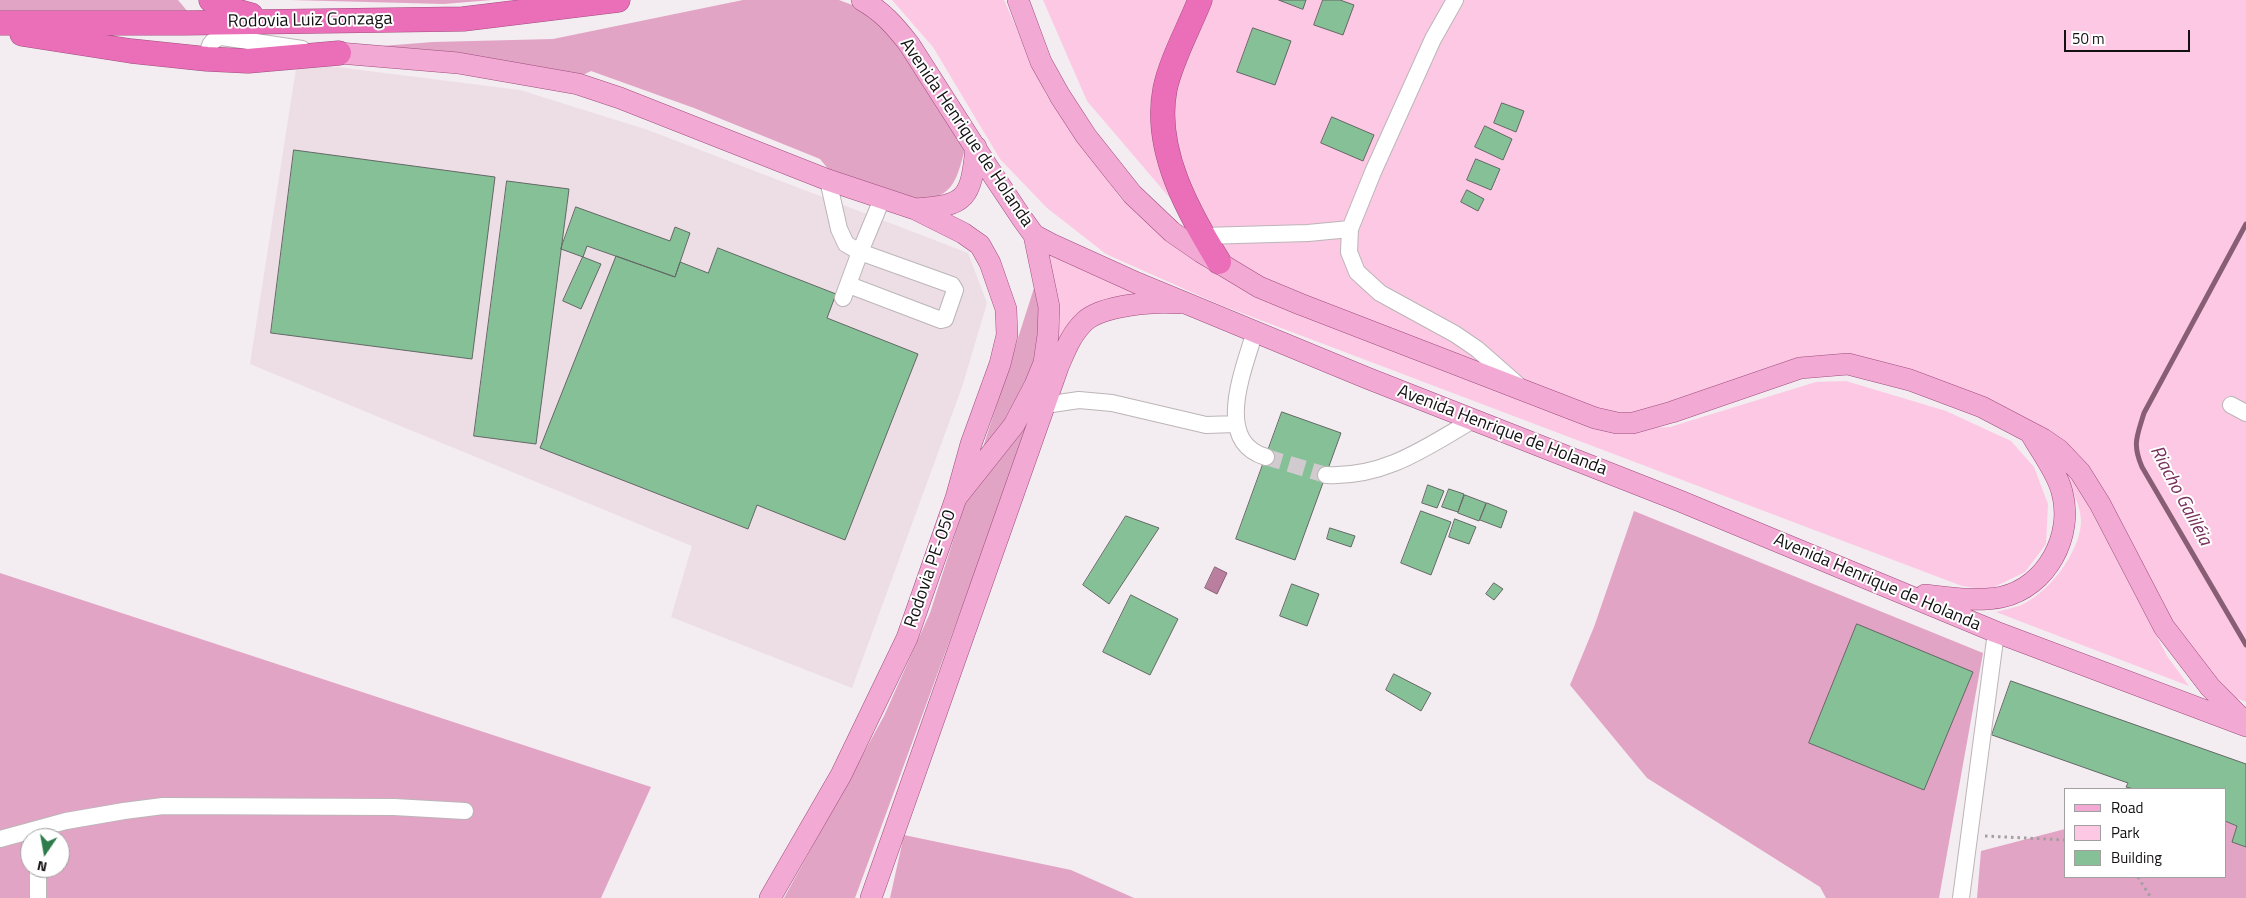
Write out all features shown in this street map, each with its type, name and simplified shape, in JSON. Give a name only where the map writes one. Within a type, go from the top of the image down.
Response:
[{"type":"highway","points":[[211,0],[225,8],[270,21]]},
{"type":"highway","name":"Rodovia Luiz Gonzaga","points":[[0,23],[182,23],[463,18],[509,15],[618,0]]},
{"type":"highway","points":[[1200,0],[1165,89],[1163,112],[1171,165],[1191,213],[1220,262]]},
{"type":"highway","points":[[0,31],[131,51],[207,59],[248,60],[339,53]]},
{"type":"main road","name":"Avenida Henrique de Holanda","points":[[862,0],[876,8],[910,44],[1034,235],[1137,283],[1474,420],[1680,500],[1996,632],[2246,725]]},
{"type":"main road","name":"Avenida Henrique de Holanda","points":[[1018,0],[1041,62],[1060,96],[1086,136],[1132,194],[1154,216],[1201,252],[1259,287],[1413,349],[1521,388],[1594,418],[1617,423],[1632,423],[1672,412],[1800,368],[1848,364],[1910,380],[1982,407],[2028,430],[2058,450],[2080,472],[2100,504],[2164,627],[2210,687],[2246,725]]},
{"type":"main road","points":[[339,53],[458,63],[578,84],[620,98],[828,180],[915,209],[963,233],[980,244],[990,263],[1006,309],[1007,335],[1000,364],[972,444],[956,498]]},
{"type":"main road","points":[[915,209],[944,208],[966,193],[973,176],[976,147]]},
{"type":"main road","name":"Rodovia PE-050","points":[[770,898],[841,776],[907,638],[956,498],[1014,425],[1044,363],[1049,307],[1034,235]]},
{"type":"main road","points":[[870,898],[1044,405],[1070,340],[1087,319],[1114,309],[1136,305],[1188,303]]},
{"type":"main road","points":[[1902,592],[1950,598],[1978,599],[2003,597],[2023,587],[2048,566],[2060,547],[2065,527],[2063,496],[2048,464],[2028,430]]},
{"type":"street","points":[[1455,0],[1433,39],[1398,114],[1350,229],[1349,252],[1353,266],[1380,293],[1455,334],[1477,349],[1521,388]]},
{"type":"street","points":[[828,180],[839,229],[846,244],[860,252],[952,285],[955,290],[945,319],[941,320],[846,291],[860,252],[882,199]]},
{"type":"street","points":[[1204,236],[1308,233],[1350,229]]},
{"type":"street","points":[[1255,331],[1238,391],[1235,409],[1236,424],[1241,436],[1249,447],[1266,457]]},
{"type":"street","points":[[1044,405],[1079,400],[1112,403],[1206,425],[1236,424]]},
{"type":"street","points":[[2230,405],[2246,413]]},
{"type":"street","points":[[1326,475],[1361,474],[1389,465],[1419,452],[1474,420]]},
{"type":"street","points":[[1961,898],[1996,632]]},
{"type":"street","points":[[53,828],[76,819],[164,806],[394,807],[465,811]]},
{"type":"street","points":[[0,839],[20,836]]},
{"type":"street","points":[[38,878],[38,898]]},
{"type":"path","points":[[1970,834],[2064,840]]},
{"type":"path","points":[[2139,878],[2151,898]]},
{"type":"shaded area","points":[[0,0],[178,0],[188,12],[0,14]]},
{"type":"shaded area","points":[[290,0],[492,0],[444,4]]},
{"type":"shaded area","points":[[743,0],[839,0],[863,9],[898,41],[966,145],[957,176],[948,190],[931,199],[918,201],[834,176],[820,159],[694,108],[591,71],[579,77],[458,54],[382,46],[433,42],[553,39]]},
{"type":"shaded area","points":[[297,62],[520,90],[648,130],[968,253],[987,303],[962,387],[852,688],[671,617],[692,546],[250,364]]},
{"type":"shaded area","points":[[1042,263],[1057,303],[1059,322],[1058,346],[855,898],[784,898],[884,716],[930,613]]},
{"type":"shaded area","points":[[1634,511],[1983,653],[1939,898],[1826,898],[1820,887],[1647,778],[1570,685],[1594,627]]},
{"type":"shaded area","points":[[1215,567],[1227,573],[1217,594],[1205,588]]},
{"type":"shaded area","points":[[0,573],[651,787],[601,898],[0,898]]},
{"type":"shaded area","points":[[2226,821],[2237,826],[2232,842],[2246,847],[2246,898],[1977,898],[1981,851],[2064,829],[2064,878],[2226,878]]},
{"type":"shaded area","points":[[904,835],[1071,870],[1134,898],[890,898]]},
{"type":"green space","points":[[892,0],[1004,0],[1046,95],[1121,199],[1205,268],[1288,309],[1621,429],[1670,427],[1816,382],[1846,381],[1946,411],[2011,441],[2034,467],[2048,504],[2046,544],[2025,572],[1988,590],[1962,586],[1218,304],[1106,254],[1047,208],[1000,159],[933,47]]},
{"type":"green space","points":[[1043,0],[1190,0],[1155,103],[1155,149],[1175,204],[1087,101]]},
{"type":"green space","points":[[1202,0],[2246,0],[2246,702],[2210,687],[2091,488],[2011,421],[1848,364],[1633,423],[1219,262],[1191,213],[1165,89]]},
{"type":"green space","points":[[1038,246],[1146,295],[1058,346],[1060,316]]},
{"type":"green space","points":[[2051,457],[2076,482],[2167,656],[2189,686],[1996,612],[2019,606],[2041,592],[2060,572],[2075,547],[2081,523],[2078,506],[2071,488]]},
{"type":"building","points":[[1279,0],[1306,0],[1303,9]]},
{"type":"building","points":[[1323,0],[1340,0],[1354,5],[1343,35],[1314,25]]},
{"type":"building","points":[[1253,28],[1291,41],[1275,85],[1237,72]]},
{"type":"building","points":[[1502,103],[1524,111],[1516,132],[1494,123]]},
{"type":"building","points":[[1332,117],[1374,135],[1363,161],[1321,143]]},
{"type":"building","points":[[1485,126],[1512,139],[1503,160],[1475,147]]},
{"type":"building","points":[[294,150],[495,177],[472,359],[271,333]]},
{"type":"building","points":[[1476,159],[1500,169],[1491,190],[1467,180]]},
{"type":"building","points":[[507,181],[569,189],[536,444],[474,436]]},
{"type":"building","points":[[1467,190],[1484,199],[1478,211],[1461,202]]},
{"type":"building","points":[[576,207],[670,241],[675,227],[690,233],[675,277],[587,246],[583,257],[561,249]]},
{"type":"building","points":[[718,248],[836,294],[827,318],[918,354],[845,540],[757,505],[748,529],[540,448],[616,256],[675,277],[680,262],[708,273]]},
{"type":"building","points":[[583,257],[601,264],[581,309],[563,301]]},
{"type":"building","points":[[1282,412],[1341,433],[1295,560],[1236,539]]},
{"type":"building","points":[[1428,485],[1444,491],[1437,508],[1422,503]]},
{"type":"building","points":[[1449,489],[1464,494],[1458,512],[1442,507]]},
{"type":"building","points":[[1465,495],[1486,503],[1479,521],[1458,513]]},
{"type":"building","points":[[1487,503],[1507,511],[1501,528],[1480,520]]},
{"type":"building","points":[[1421,511],[1451,522],[1431,575],[1401,563]]},
{"type":"building","points":[[1126,516],[1159,528],[1109,604],[1083,585]]},
{"type":"building","points":[[1455,519],[1476,527],[1469,544],[1449,537]]},
{"type":"building","points":[[1330,528],[1355,536],[1351,547],[1327,539]]},
{"type":"building","points":[[1494,583],[1503,589],[1494,600],[1486,594]]},
{"type":"building","points":[[1292,584],[1319,594],[1307,626],[1280,616]]},
{"type":"building","points":[[1131,595],[1178,619],[1150,675],[1103,652]]},
{"type":"building","points":[[1857,624],[1973,672],[1924,790],[1809,743]]},
{"type":"building","points":[[1394,674],[1431,693],[1421,711],[1386,690]]},
{"type":"building","points":[[2011,681],[2246,764],[2246,847],[2232,842],[2237,826],[2226,821],[2226,788],[2130,788],[2126,787],[2128,783],[1992,735]]},
{"type":"waterway","name":"Riacho Galiléia","points":[[2246,224],[2144,413],[2136,446],[2142,467],[2246,645]]},
{"type":"tunnel","points":[[1266,457],[1326,475]]}]
